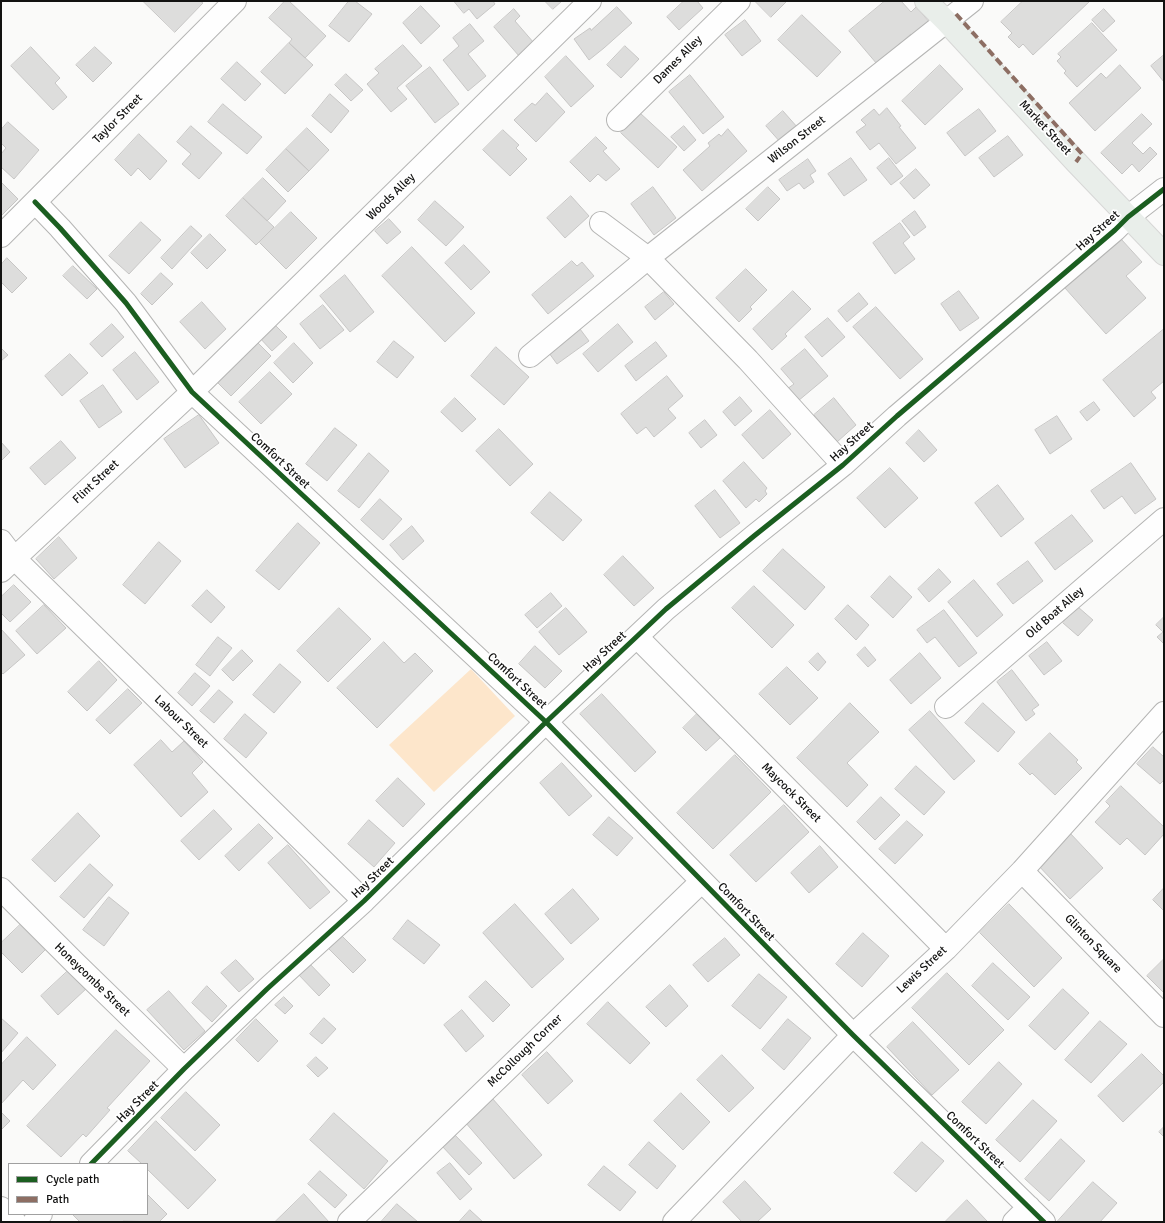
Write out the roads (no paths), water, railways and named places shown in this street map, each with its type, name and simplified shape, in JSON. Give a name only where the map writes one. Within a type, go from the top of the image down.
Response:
[{"type":"main road","name":"Market Street","points":[[926,1],[1164,254]]},
{"type":"street","name":"Taylor Street","points":[[1,236],[235,1]]},
{"type":"street","name":"Woods Alley","points":[[192,392],[590,1]]},
{"type":"street","name":"Dames Alley","points":[[618,120],[739,1]]},
{"type":"street","name":"Wilson Street","points":[[530,356],[648,258],[972,1]]},
{"type":"street","name":"Hay Street","points":[[92,1163],[184,1069],[267,989],[364,901],[546,722],[666,609],[843,465],[897,416],[1115,230],[1128,217],[1164,189]]},
{"type":"street","name":"Comfort Street","points":[[35,202],[126,303],[192,392],[546,722],[1029,1217]]},
{"type":"street","points":[[602,223],[648,258],[748,360],[843,465]]},
{"type":"street","name":"Flint Street","points":[[8,565],[192,392]]},
{"type":"street","name":"Old Boat Alley","points":[[946,707],[1164,519]]},
{"type":"street","name":"Labour Street","points":[[1,541],[8,565],[364,901]]},
{"type":"street","name":"Maycock Street","points":[[637,637],[946,949]]},
{"type":"street","name":"Lewis Street","points":[[674,1222],[853,1035],[946,949],[1022,871],[1164,713]]},
{"type":"street","name":"Glinton Square","points":[[1022,871],[1164,1016]]},
{"type":"street","name":"McCollough Corner","points":[[349,1222],[702,881]]},
{"type":"street","name":"Honeycombe Street","points":[[1,889],[74,963],[184,1069]]},
{"type":"street","points":[[1,1208],[15,1222]]}]
